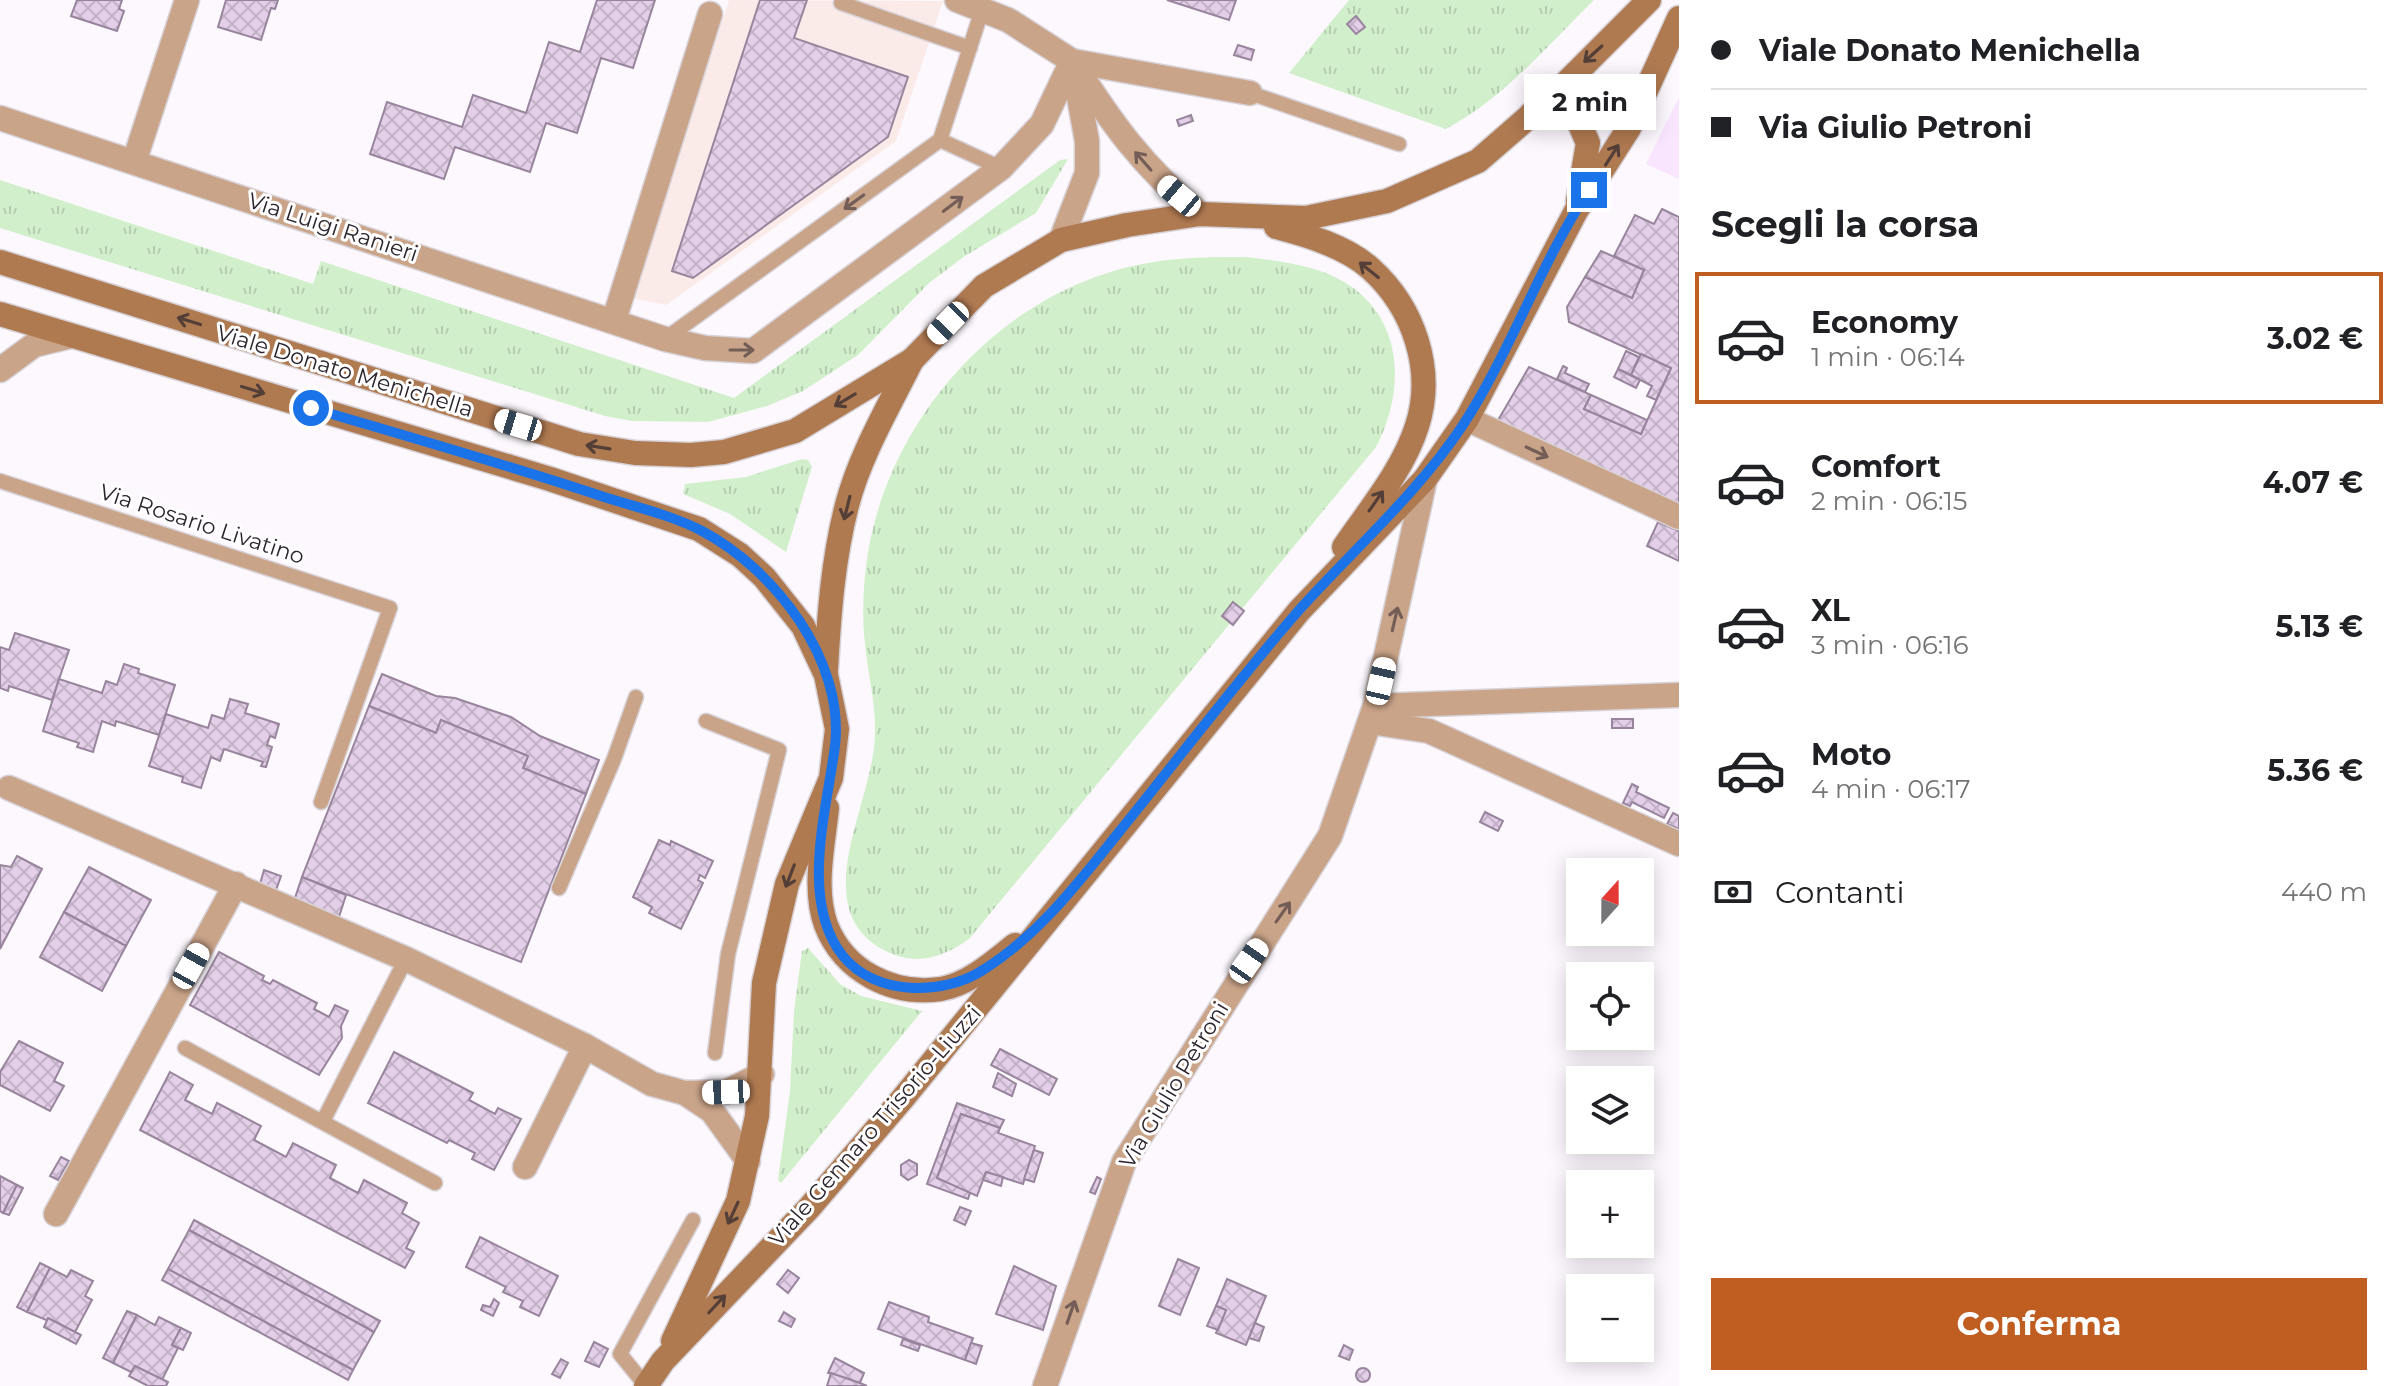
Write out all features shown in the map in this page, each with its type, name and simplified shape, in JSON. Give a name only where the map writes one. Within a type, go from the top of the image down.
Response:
[{"type":"main road","name":"Viale Donato Menichella","points":[[0,262],[579,444],[635,453],[724,452],[795,431],[912,360],[984,286],[1061,240],[1127,225],[1200,214],[1306,218],[1387,201],[1478,161],[1649,0]]},
{"type":"main road","points":[[1467,419],[1576,211],[1629,128],[1679,18]]},
{"type":"main road","points":[[1531,114],[1559,112],[1578,120],[1588,143],[1576,211]]},
{"type":"main road","points":[[1240,216],[1312,237],[1370,268],[1398,300],[1418,341],[1425,386],[1417,426],[1395,474],[1299,611]]},
{"type":"main road","name":"Viale Donato Menichella","points":[[0,314],[550,479],[699,529],[740,555],[764,577],[803,626],[826,675],[837,729],[831,778],[787,884],[764,983],[762,1074],[738,1201],[663,1361]]},
{"type":"main road","name":"Viale Donato Menichella","points":[[826,675],[830,598],[847,503],[878,429],[912,360]]},
{"type":"main road","name":"Viale Gennaro Trisorio-Liuzzi","points":[[646,1386],[663,1361],[809,1208],[1299,611],[1425,479],[1467,419]]},
{"type":"main road","points":[[831,778],[819,884],[826,924],[842,955],[865,976],[903,987],[942,989],[981,972],[1050,918]]},
{"type":"street","points":[[134,162],[187,0]]},
{"type":"street","points":[[957,0],[1008,20],[1072,61],[1250,93]]},
{"type":"street","points":[[614,320],[710,14]]},
{"type":"street","points":[[1072,61],[1116,131],[1158,179],[1200,214]]},
{"type":"street","points":[[1061,240],[1087,173],[1087,141],[1072,61]]},
{"type":"street","name":"Via Luigi Ranieri","points":[[0,118],[665,339],[705,348],[753,351],[1001,168],[1042,124],[1072,61]]},
{"type":"street","points":[[0,370],[34,345],[71,336]]},
{"type":"street","points":[[1467,419],[1679,517]]},
{"type":"street","name":"Via Giulio Petroni","points":[[1045,1386],[1124,1162],[1330,836],[1373,714],[1425,479]]},
{"type":"street","points":[[1373,714],[1679,695]]},
{"type":"street","points":[[1373,714],[1429,731],[1679,844]]},
{"type":"street","points":[[9,788],[406,959],[585,1046],[652,1084],[685,1093],[726,1092],[762,1074]]},
{"type":"street","points":[[56,1214],[236,884]]},
{"type":"street","points":[[525,1167],[585,1046]]},
{"type":"street","points":[[685,1093],[712,1111],[748,1161]]},
{"type":"lane","points":[[842,0],[841,3],[970,48]]},
{"type":"lane","points":[[665,339],[940,140],[982,10]]},
{"type":"lane","points":[[1250,93],[1399,144]]},
{"type":"lane","points":[[940,140],[1001,168]]},
{"type":"lane","name":"Via Rosario Livatino","points":[[0,481],[390,608],[321,802]]},
{"type":"lane","points":[[559,888],[614,759],[636,697]]},
{"type":"lane","points":[[706,721],[779,750],[728,954],[715,1053]]},
{"type":"lane","points":[[323,1121],[406,959]]},
{"type":"lane","points":[[185,1048],[435,1183]]},
{"type":"lane","points":[[646,1386],[620,1354],[693,1220]]},
{"type":"shaded area","points":[[729,0],[943,1],[896,141],[666,305],[632,298]]},
{"type":"shaded area","points":[[1679,97],[1679,179],[1646,164]]},
{"type":"green space","points":[[1349,0],[1594,0],[1506,87],[1446,129],[1289,73]]},
{"type":"green space","points":[[1068,159],[1036,213],[965,256],[929,283],[858,355],[803,391],[767,406],[708,422],[632,421],[605,416],[0,228],[0,180],[313,284],[321,261],[734,398],[1060,160]]},
{"type":"green space","points":[[1245,257],[1297,265],[1334,277],[1365,298],[1380,316],[1394,358],[1395,381],[1392,403],[1376,447],[969,939],[951,950],[921,959],[890,953],[864,935],[850,912],[846,885],[849,855],[872,762],[875,734],[863,625],[866,566],[877,512],[897,461],[925,413],[959,370],[999,332],[1045,300],[1095,277],[1148,263],[1184,258]]},
{"type":"green space","points":[[802,459],[808,460],[812,467],[786,552],[730,514],[683,494],[685,484],[746,477]]},
{"type":"green space","points":[[808,948],[840,984],[861,996],[922,1011],[781,1183],[778,1180],[790,1091],[794,1011],[802,951]]},
{"type":"building","points":[[77,0],[122,0],[119,9],[124,11],[117,31],[71,16]]},
{"type":"building","points":[[226,0],[278,0],[275,9],[271,8],[261,40],[218,27]]},
{"type":"building","points":[[597,0],[655,0],[633,68],[601,58],[577,133],[546,123],[530,172],[455,147],[444,179],[370,154],[387,102],[462,127],[473,95],[526,113],[549,42],[580,52]]},
{"type":"building","points":[[760,0],[807,0],[794,38],[908,77],[888,137],[693,278],[672,271]]},
{"type":"building","points":[[1167,0],[1236,0],[1229,20]]},
{"type":"building","points":[[1356,16],[1365,27],[1356,34],[1347,24]]},
{"type":"building","points":[[1238,45],[1254,50],[1251,60],[1234,55]]},
{"type":"building","points":[[1191,115],[1193,121],[1179,126],[1177,120]]},
{"type":"building","points":[[1662,209],[1679,217],[1679,504],[1497,422],[1529,367],[1591,395],[1584,409],[1641,434],[1671,368],[1569,322],[1567,307],[1585,277],[1632,298],[1644,270],[1614,256],[1635,215],[1654,224]]},
{"type":"building","points":[[1601,251],[1644,270],[1632,298],[1585,277]]},
{"type":"building","points":[[1626,351],[1639,357],[1631,375],[1618,369]]},
{"type":"building","points":[[1641,354],[1671,368],[1656,400],[1647,396],[1652,386],[1631,375]]},
{"type":"building","points":[[1563,366],[1567,368],[1565,373],[1589,384],[1585,392],[1557,379]]},
{"type":"building","points":[[1618,369],[1640,380],[1636,388],[1614,377]]},
{"type":"building","points":[[1591,395],[1647,420],[1641,434],[1584,409]]},
{"type":"building","points":[[1658,522],[1679,531],[1679,561],[1647,546]]},
{"type":"building","points":[[1233,602],[1244,611],[1233,625],[1222,616]]},
{"type":"building","points":[[15,633],[69,650],[52,700],[9,686],[8,691],[0,688],[0,647],[9,650]]},
{"type":"building","points":[[124,664],[139,669],[138,673],[175,685],[159,735],[116,721],[115,726],[102,721],[93,752],[77,747],[79,743],[43,731],[59,679],[102,693],[106,681],[117,685]]},
{"type":"building","points":[[382,674],[436,696],[455,698],[511,717],[540,736],[599,760],[586,794],[523,768],[528,756],[441,720],[436,733],[369,706]]},
{"type":"building","points":[[230,699],[248,704],[245,713],[279,724],[275,738],[270,736],[267,745],[272,747],[266,767],[261,766],[263,762],[224,749],[220,761],[211,757],[201,788],[182,782],[183,777],[149,766],[166,714],[208,728],[212,715],[224,719]]},
{"type":"building","points":[[369,706],[436,733],[441,720],[528,756],[523,768],[586,794],[521,962],[302,877]]},
{"type":"building","points":[[1612,719],[1633,719],[1633,728],[1612,728]]},
{"type":"building","points":[[1632,784],[1638,787],[1636,792],[1669,808],[1664,818],[1632,802],[1630,806],[1623,803]]},
{"type":"building","points":[[1485,812],[1503,821],[1498,831],[1480,822]]},
{"type":"building","points":[[1673,813],[1679,816],[1679,829],[1667,824]]},
{"type":"building","points":[[659,840],[670,845],[671,841],[713,861],[705,878],[700,875],[698,880],[703,883],[681,929],[649,913],[652,907],[633,897]]},
{"type":"building","points":[[17,856],[42,869],[0,949],[0,865],[11,867]]},
{"type":"building","points":[[89,867],[151,900],[126,946],[64,912]]},
{"type":"building","points":[[264,870],[281,876],[276,890],[260,884]]},
{"type":"building","points":[[302,877],[346,895],[339,917],[295,898]]},
{"type":"building","points":[[64,912],[126,946],[102,991],[40,957]]},
{"type":"building","points":[[219,952],[264,976],[262,980],[270,984],[273,980],[317,1003],[314,1009],[329,1017],[335,1005],[348,1011],[341,1026],[342,1038],[319,1075],[190,1005]]},
{"type":"building","points":[[19,1041],[63,1063],[54,1081],[64,1086],[50,1111],[0,1085],[0,1072]]},
{"type":"building","points":[[1000,1049],[1057,1079],[1049,1095],[991,1065]]},
{"type":"building","points":[[394,1052],[473,1093],[469,1100],[495,1114],[498,1108],[521,1119],[494,1170],[472,1159],[475,1153],[449,1140],[447,1143],[368,1103]]},
{"type":"building","points":[[170,1072],[193,1085],[185,1100],[212,1114],[217,1103],[261,1126],[254,1140],[286,1157],[293,1143],[336,1165],[330,1178],[358,1193],[364,1180],[407,1203],[402,1213],[419,1223],[406,1248],[414,1252],[405,1268],[140,1130]]},
{"type":"building","points":[[998,1073],[1016,1084],[1012,1096],[993,1087]]},
{"type":"building","points":[[957,1103],[1004,1120],[1000,1128],[961,1114],[937,1178],[971,1190],[968,1199],[927,1184]]},
{"type":"building","points":[[961,1114],[1000,1128],[998,1133],[1035,1146],[1023,1184],[986,1172],[977,1196],[937,1178]]},
{"type":"building","points":[[1034,1150],[1043,1153],[1034,1182],[1024,1179]]},
{"type":"building","points":[[61,1157],[69,1161],[58,1180],[50,1176]]},
{"type":"building","points":[[909,1160],[917,1164],[917,1175],[908,1180],[901,1175],[901,1165]]},
{"type":"building","points":[[986,1172],[1003,1177],[1001,1186],[983,1180]]},
{"type":"building","points":[[0,1176],[17,1185],[3,1213],[0,1211]]},
{"type":"building","points":[[1097,1177],[1101,1179],[1095,1194],[1090,1192]]},
{"type":"building","points":[[17,1185],[23,1188],[9,1215],[3,1213]]},
{"type":"building","points":[[960,1207],[971,1211],[965,1225],[954,1220]]},
{"type":"building","points":[[194,1220],[380,1321],[374,1332],[189,1230]]},
{"type":"building","points":[[189,1230],[374,1332],[353,1370],[168,1269]]},
{"type":"building","points":[[480,1237],[558,1276],[539,1316],[520,1307],[523,1301],[503,1292],[506,1287],[466,1267]]},
{"type":"building","points":[[1178,1259],[1199,1268],[1180,1315],[1159,1306]]},
{"type":"building","points":[[40,1263],[50,1268],[27,1312],[17,1307]]},
{"type":"building","points":[[1014,1266],[1056,1286],[1043,1330],[996,1314]]},
{"type":"building","points":[[50,1268],[67,1277],[71,1270],[93,1281],[85,1296],[92,1300],[75,1332],[27,1312]]},
{"type":"building","points":[[168,1269],[353,1370],[348,1380],[162,1280]]},
{"type":"building","points":[[788,1270],[799,1278],[788,1293],[777,1284]]},
{"type":"building","points":[[1227,1279],[1266,1296],[1246,1345],[1216,1333],[1226,1310],[1216,1306]]},
{"type":"building","points":[[494,1299],[499,1303],[493,1316],[481,1310],[483,1305],[490,1307]]},
{"type":"building","points":[[889,1302],[929,1317],[928,1322],[973,1338],[965,1360],[878,1329]]},
{"type":"building","points":[[1216,1306],[1226,1310],[1218,1330],[1207,1326]]},
{"type":"building","points":[[127,1311],[137,1315],[113,1363],[103,1358]]},
{"type":"building","points":[[784,1312],[795,1319],[791,1327],[779,1321]]},
{"type":"building","points":[[137,1315],[155,1325],[159,1317],[181,1328],[172,1345],[178,1348],[162,1380],[135,1366],[131,1372],[113,1363]]},
{"type":"building","points":[[48,1318],[81,1335],[76,1344],[44,1327]]},
{"type":"building","points":[[1255,1323],[1264,1327],[1259,1341],[1249,1338]]},
{"type":"building","points":[[181,1328],[191,1333],[183,1350],[172,1345]]},
{"type":"building","points":[[903,1339],[920,1345],[918,1351],[901,1345]]},
{"type":"building","points":[[594,1342],[608,1349],[599,1367],[585,1361]]},
{"type":"building","points":[[971,1343],[982,1346],[976,1364],[965,1360]]},
{"type":"building","points":[[1344,1345],[1353,1350],[1349,1360],[1339,1356]]},
{"type":"building","points":[[835,1358],[864,1373],[860,1383],[828,1373]]},
{"type":"building","points":[[561,1359],[568,1363],[560,1378],[552,1374]]},
{"type":"building","points":[[135,1366],[168,1382],[166,1386],[148,1386],[129,1376]]},
{"type":"building","points":[[1363,1368],[1370,1375],[1363,1382],[1356,1375]]},
{"type":"building","points":[[831,1373],[860,1383],[867,1386],[827,1386]]},
{"type":"route","points":[[311,408],[550,479],[699,529],[740,555],[764,577],[803,626],[826,675],[837,729],[819,884],[826,924],[842,955],[865,976],[903,987],[942,989],[981,972],[1050,918],[1299,611],[1425,479],[1467,419],[1589,190]]}]
